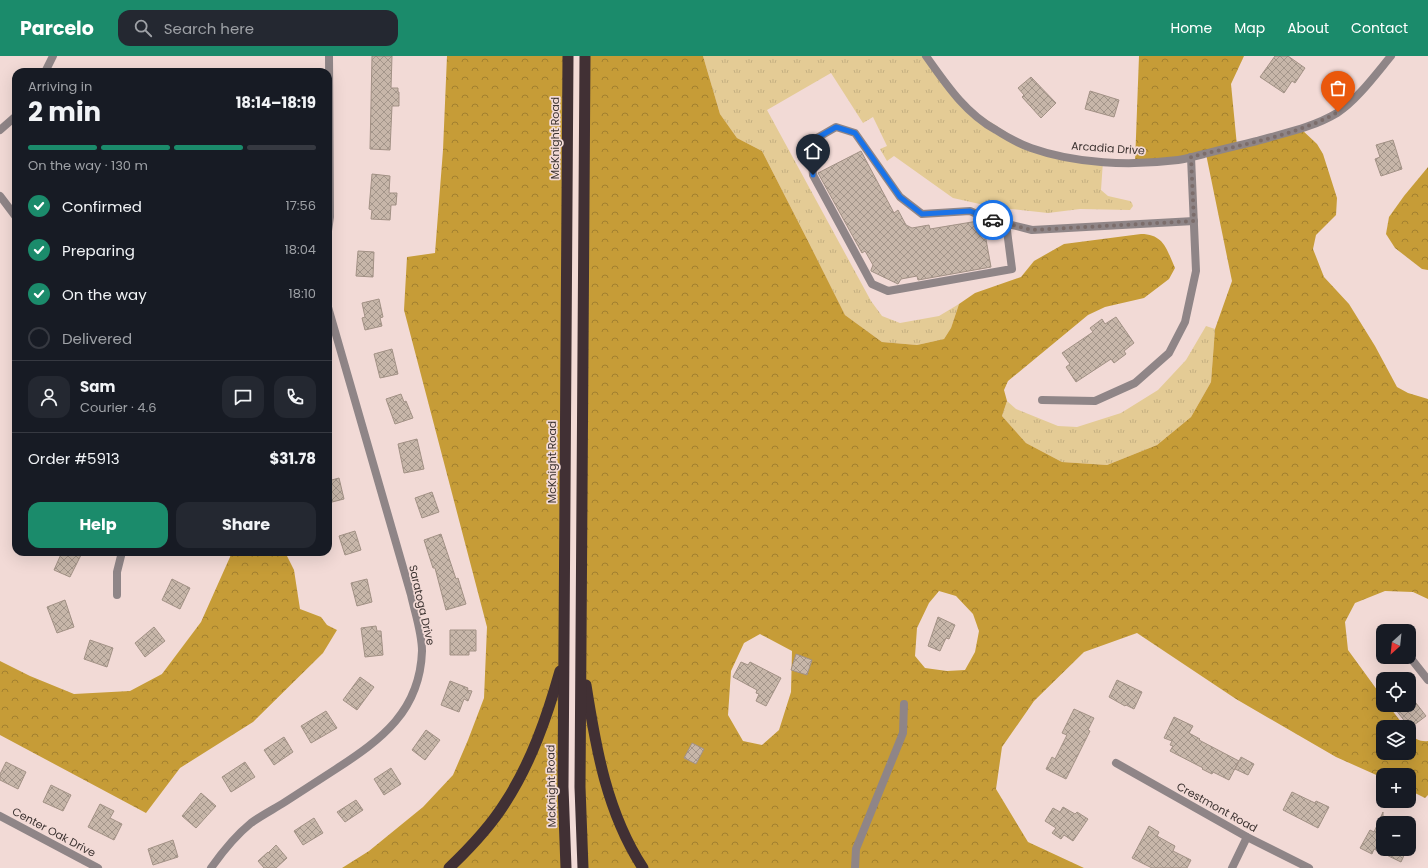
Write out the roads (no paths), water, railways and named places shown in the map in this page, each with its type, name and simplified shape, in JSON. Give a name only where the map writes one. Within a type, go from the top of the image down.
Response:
[{"type":"highway","name":"McKnight Road","points":[[566,868],[563,787],[568,56]]},
{"type":"highway","points":[[583,868],[580,787],[580,654],[585,56]]},
{"type":"highway","points":[[580,654],[595,741],[606,785],[620,825],[643,868]]},
{"type":"highway","points":[[449,868],[470,848],[493,820],[515,787],[526,765],[545,718],[564,655]]},
{"type":"street","points":[[47,68],[53,56]]},
{"type":"street","points":[[329,56],[329,68]]},
{"type":"street","name":"Arcadia Drive","points":[[926,56],[952,92],[965,106],[994,130],[1030,148],[1072,158],[1135,163],[1178,160],[1301,129],[1322,121],[1338,112],[1352,100],[1391,56]]},
{"type":"street","points":[[0,130],[12,120]]},
{"type":"street","points":[[1006,223],[1012,269],[888,291],[872,284],[813,175],[811,154],[817,138],[836,127],[855,133],[900,197],[922,214],[970,211],[988,219],[1006,223],[1032,230],[1194,221]]},
{"type":"street","points":[[1042,400],[1095,401],[1135,383],[1168,353],[1185,322],[1196,271],[1191,157]]},
{"type":"street","points":[[0,196],[12,212]]},
{"type":"street","name":"Saratoga Drive","points":[[211,868],[231,842],[253,822],[362,752],[389,730],[408,702],[415,687],[420,668],[422,650],[411,595],[332,321]]},
{"type":"street","points":[[117,595],[117,572],[121,556]]},
{"type":"street","points":[[1415,664],[1428,680]]},
{"type":"street","points":[[855,868],[856,849],[903,733],[904,704]]},
{"type":"street","name":"Crestmont Road","points":[[1116,763],[1247,837],[1309,868]]},
{"type":"street","name":"Center Oak Drive","points":[[0,816],[98,868]]},
{"type":"street","points":[[1232,868],[1247,837]]}]
